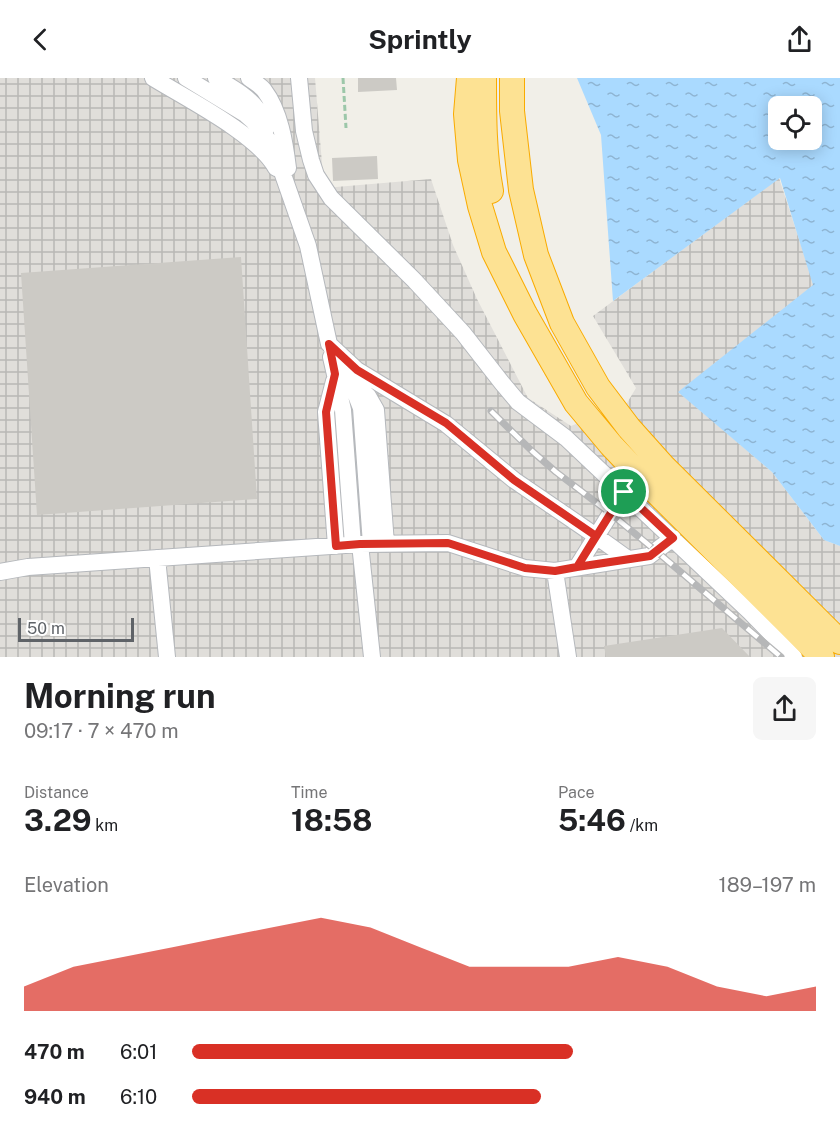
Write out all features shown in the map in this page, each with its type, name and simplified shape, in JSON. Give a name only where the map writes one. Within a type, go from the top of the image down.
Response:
[{"type":"highway","points":[[463,78],[470,160],[494,252],[525,315],[576,403],[647,483],[822,657]]},
{"type":"highway","points":[[466,114],[469,78]]},
{"type":"highway","points":[[484,78],[487,170],[497,222],[525,315]]},
{"type":"highway","points":[[512,78],[512,111],[521,190],[536,255],[562,323],[598,387],[629,429],[663,466],[840,642]]},
{"type":"street","points":[[153,78],[224,121],[257,146],[273,163],[291,195]]},
{"type":"street","points":[[186,78],[245,114],[273,146]]},
{"type":"street","points":[[216,78],[252,102],[260,112],[308,246],[329,344],[343,376],[343,410],[361,545],[372,657]]},
{"type":"street","points":[[249,78],[263,89],[273,106],[285,141],[291,195]]},
{"type":"street","points":[[299,78],[304,131],[316,175],[331,198],[414,280],[463,333],[518,402],[566,438],[673,538],[794,657]]},
{"type":"street","points":[[329,344],[357,370],[446,423],[514,480],[628,559]]},
{"type":"street","points":[[343,376],[368,396],[376,410],[361,545]]},
{"type":"street","points":[[577,567],[624,492]]},
{"type":"street","points":[[0,572],[28,567],[157,558],[361,545],[448,543],[525,568],[555,571],[650,556],[673,538]]},
{"type":"street","points":[[157,558],[167,657]]},
{"type":"street","points":[[555,571],[568,657]]},
{"type":"path","points":[[343,78],[346,128]]},
{"type":"shaded area","points":[[0,78],[315,78],[324,188],[431,179],[453,245],[477,299],[528,398],[571,426],[627,403],[636,388],[593,316],[779,178],[814,285],[679,392],[772,472],[824,540],[840,546],[840,657],[0,657]]},
{"type":"water","points":[[577,78],[840,78],[840,546],[824,540],[772,472],[678,392],[813,285],[780,178],[613,301],[601,135]]},
{"type":"building","points":[[358,78],[396,78],[397,90],[358,92]]},
{"type":"building","points":[[377,156],[378,179],[333,181],[332,158]]},
{"type":"building","points":[[241,257],[257,499],[37,515],[21,273]]},
{"type":"building","points":[[722,628],[750,657],[606,657],[604,646]]},
{"type":"railway","points":[[491,411],[556,472],[610,513],[781,657]]},
{"type":"route","points":[[624,492],[577,567],[555,571],[525,568],[448,543],[336,546],[326,412],[335,374],[329,344],[357,370],[446,423],[514,480],[596,536],[577,567],[650,556],[673,538],[624,492]]}]
